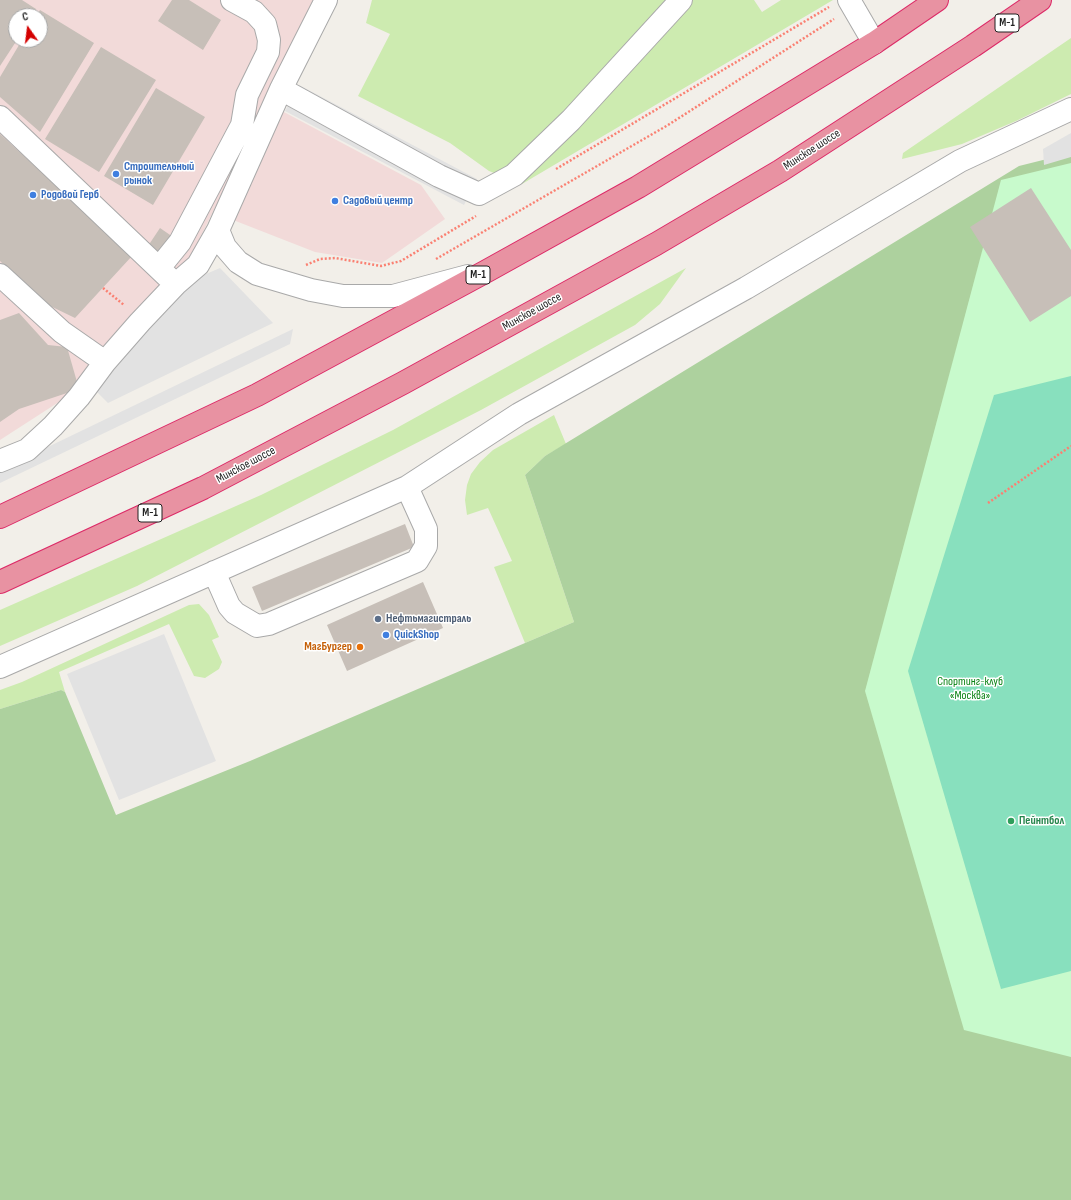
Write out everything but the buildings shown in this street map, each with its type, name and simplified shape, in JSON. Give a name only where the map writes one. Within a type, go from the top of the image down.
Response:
[{"type":"highway","name":"М-1","points":[[0,517],[257,395],[484,272],[638,187],[874,44],[937,0]]},
{"type":"highway","name":"Минское шоссе","points":[[0,582],[210,484],[409,380],[656,244],[780,171],[973,46],[1040,0]]},
{"type":"street","points":[[159,268],[180,242],[242,125],[247,96],[268,52],[269,40],[265,24],[254,12],[232,0]]},
{"type":"street","points":[[0,461],[26,450],[47,431],[79,397],[105,362],[176,284],[198,265],[218,230],[281,89],[326,0]]},
{"type":"street","points":[[281,89],[439,176],[479,194],[514,175],[537,153],[571,120],[681,0]]},
{"type":"street","points":[[851,4],[874,44]]},
{"type":"street","points":[[0,667],[407,487],[519,414],[746,288],[960,162],[1071,109]]},
{"type":"street","points":[[0,117],[176,284]]},
{"type":"street","points":[[218,230],[225,247],[238,262],[257,274],[311,290],[343,296],[393,296],[484,272]]},
{"type":"street","points":[[198,265],[224,260],[238,262]]},
{"type":"street","points":[[0,275],[62,332],[105,362]]},
{"type":"street","points":[[214,572],[229,606],[235,613],[257,626],[269,624],[417,561],[426,546],[426,529],[407,487]]},
{"type":"path","points":[[432,262],[668,125],[851,4]]},
{"type":"path","points":[[103,288],[124,305]]},
{"type":"path","points":[[988,503],[1071,446]]},
{"type":"shaded area","name":"Строительный рынок","points":[[0,0],[314,0],[273,91],[190,258],[112,337],[79,389],[0,440]]},
{"type":"shaded area","points":[[299,85],[477,179],[464,205],[285,111]]},
{"type":"shaded area","name":"Садовый центр","points":[[282,111],[421,185],[445,219],[382,263],[315,252],[228,218]]},
{"type":"shaded area","points":[[1071,133],[1071,157],[1044,165],[1043,149]]},
{"type":"shaded area","points":[[220,268],[273,323],[108,403],[94,389],[163,310],[199,277]]},
{"type":"shaded area","points":[[293,329],[290,344],[0,483],[0,470]]},
{"type":"shaded area","points":[[164,634],[216,761],[119,800],[67,674]]},
{"type":"green space","points":[[372,0],[754,0],[762,12],[781,0],[833,0],[522,184],[489,171],[450,143],[358,96],[390,34],[366,23]]},
{"type":"green space","points":[[1071,38],[1071,94],[1016,121],[962,144],[902,159],[903,153]]},
{"type":"green space","points":[[1071,153],[1071,1200],[0,1200],[0,709],[61,690],[65,692],[116,815],[250,761],[574,622],[525,475],[545,456],[1019,166]]},
{"type":"green space","name":"Спортинг-клуб «Москва»","points":[[1071,163],[1071,1057],[964,1030],[865,691],[1001,180]]},
{"type":"green space","points":[[686,268],[660,304],[635,325],[481,410],[137,586],[0,646],[0,610],[261,495],[393,430]]},
{"type":"green space","name":"Пейнтбол","points":[[1071,376],[1071,971],[1001,989],[908,671],[994,395]]},
{"type":"green space","points":[[554,415],[566,444],[545,456],[525,475],[574,622],[525,643],[494,567],[512,561],[488,508],[467,515],[465,500],[467,485],[471,474],[480,462],[493,450]]},
{"type":"green space","points":[[199,604],[209,615],[219,637],[212,640],[222,662],[219,669],[205,678],[194,676],[169,624],[59,672],[65,692],[61,690],[0,709],[0,690],[22,682],[189,605]]},
{"type":"place","name":"Строительный рынок","points":[[116,174]]},
{"type":"place","name":"Родовой Герб","points":[[33,195]]},
{"type":"place","name":"Садовый центр","points":[[335,201]]},
{"type":"place","name":"Нефтьмагистраль","points":[[378,619]]},
{"type":"place","name":"QuickShop","points":[[386,635]]},
{"type":"place","name":"МагБургер","points":[[360,647]]},
{"type":"place","name":"Пейнтбол","points":[[1011,821]]}]
